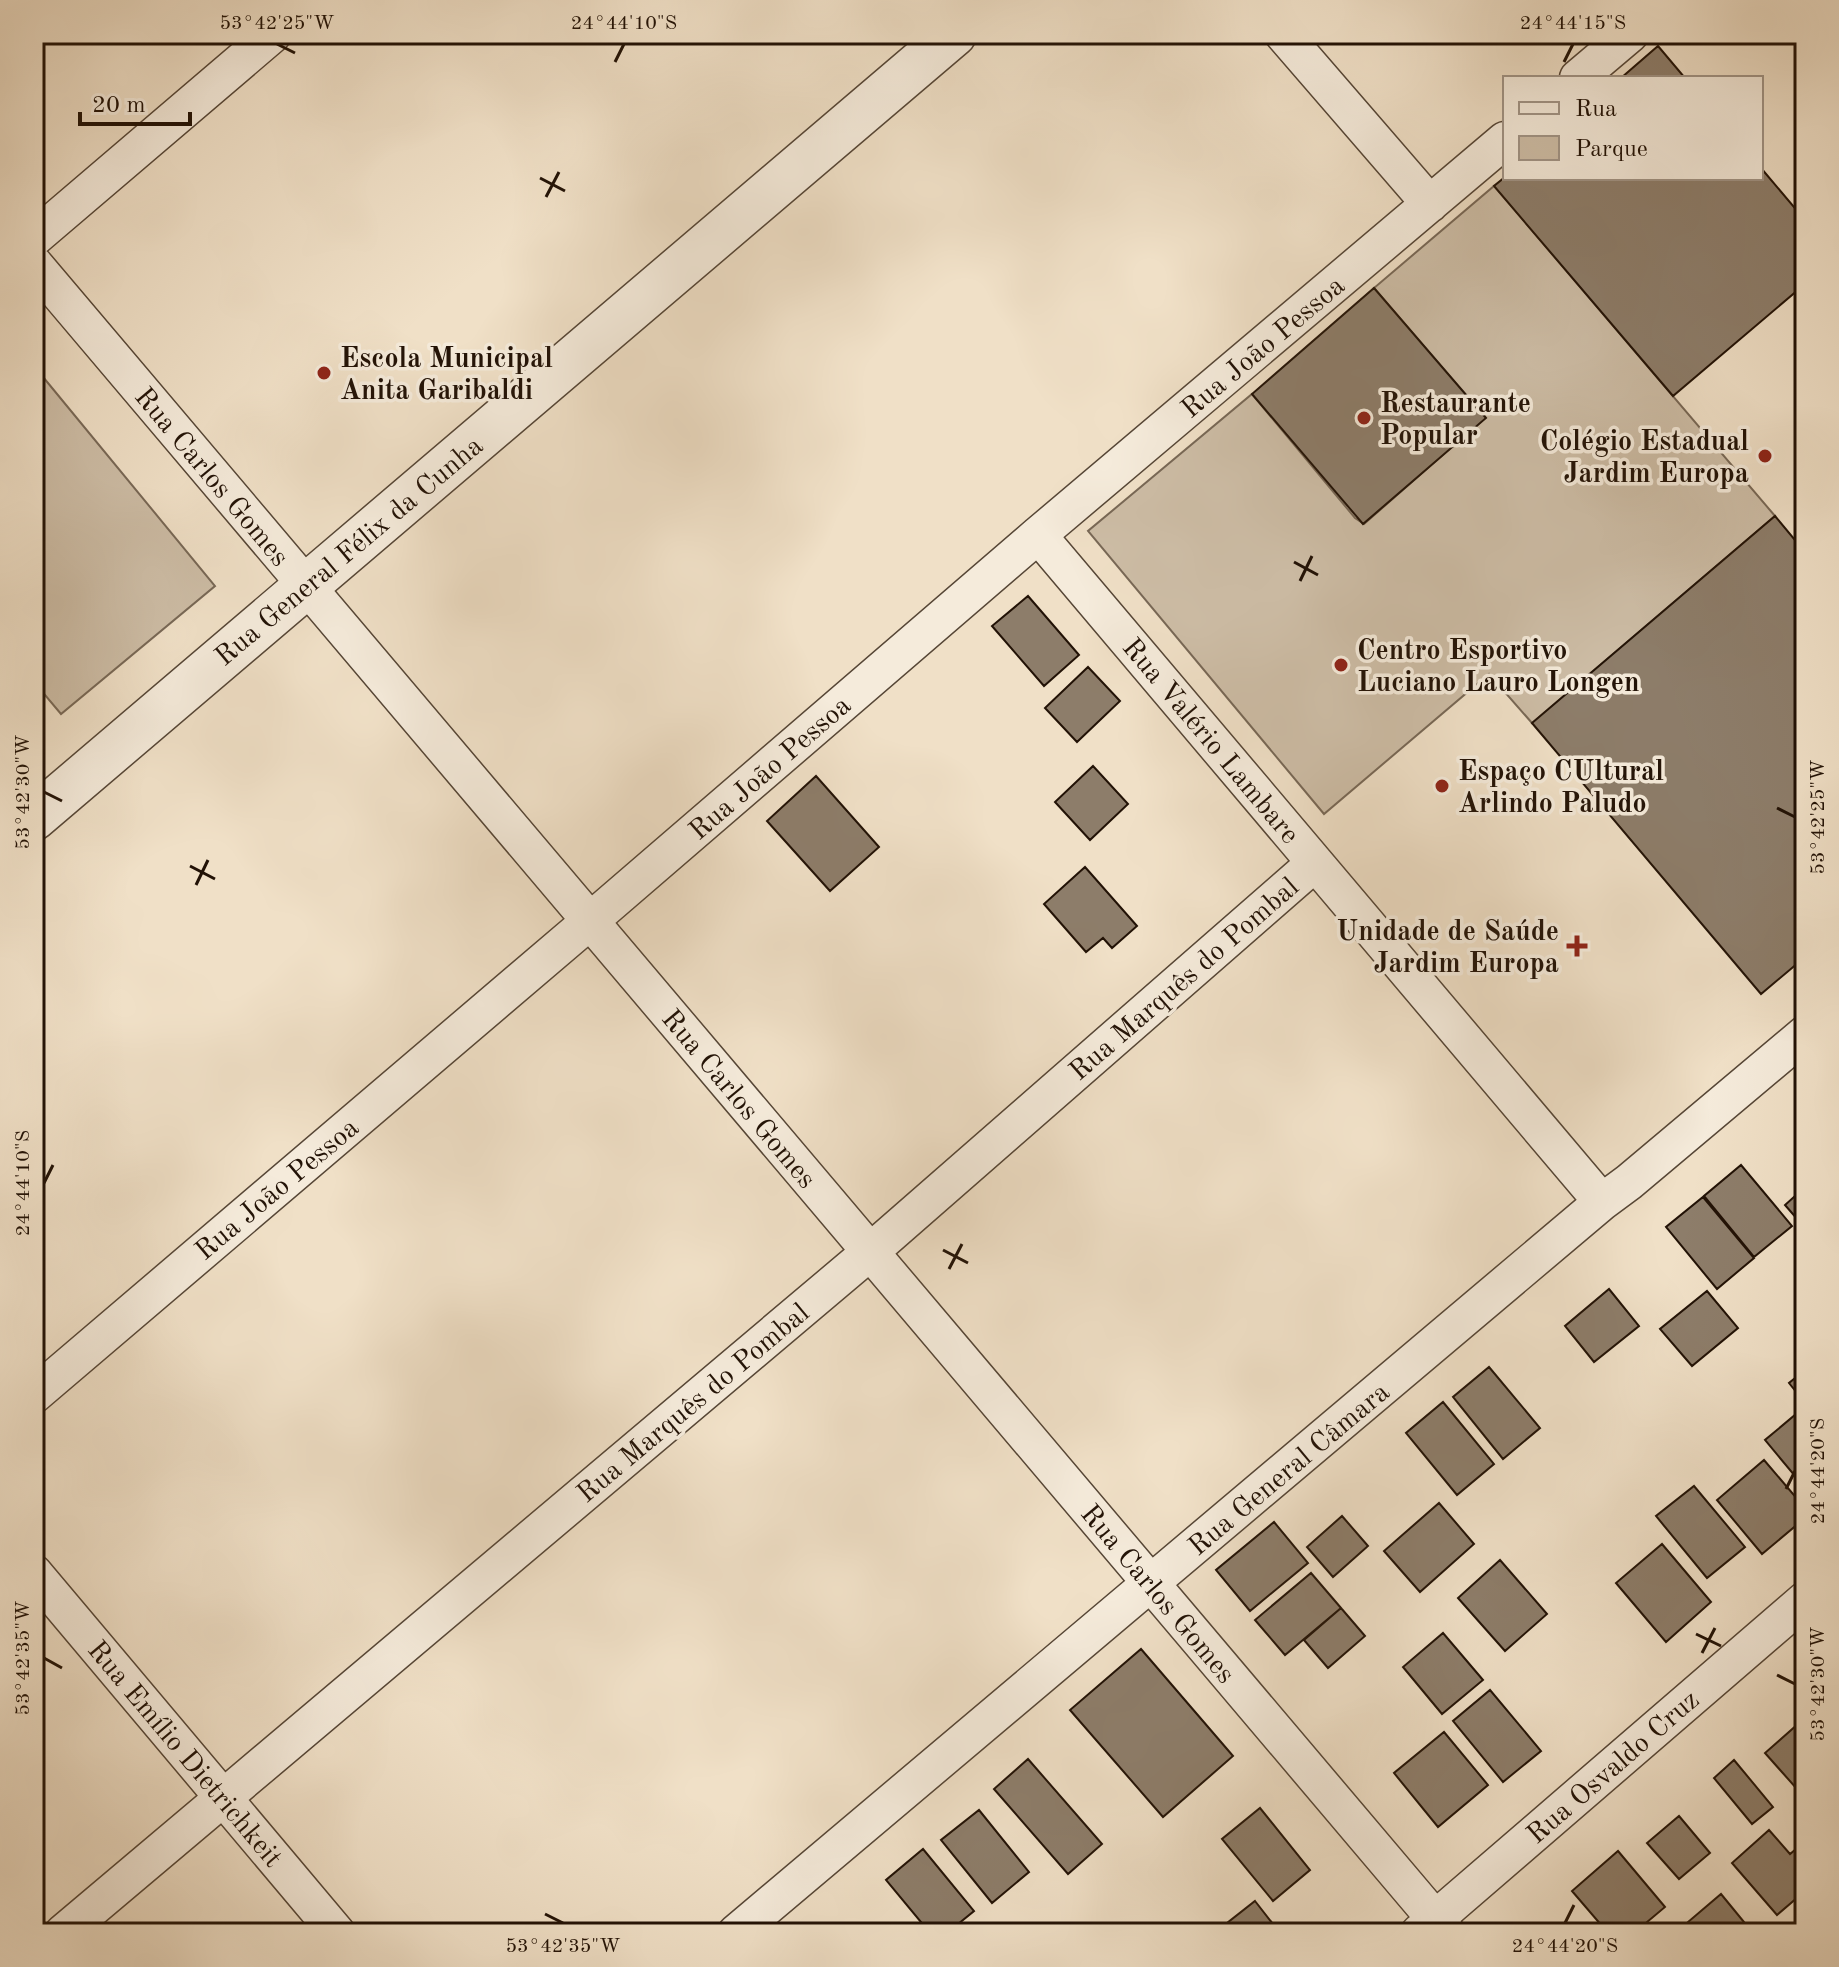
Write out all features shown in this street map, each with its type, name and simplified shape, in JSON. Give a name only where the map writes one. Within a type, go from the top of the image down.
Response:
[{"type":"street","points":[[34,238],[273,34]]},
{"type":"street","name":"Rua General Félix da Cunha","points":[[34,818],[954,34]]},
{"type":"street","points":[[1283,34],[1430,204]]},
{"type":"street","points":[[1580,76],[1630,34]]},
{"type":"street","name":"Rua João Pessoa","points":[[34,1395],[1038,535],[1503,142]]},
{"type":"street","name":"Rua Carlos Gomes","points":[[34,264],[1151,1584],[1433,1928]]},
{"type":"street","name":"Rua Valério Lambare","points":[[1038,535],[1602,1202]]},
{"type":"street","name":"Rua Marquês do Pombal","points":[[63,1933],[870,1252],[1315,863]]},
{"type":"street","name":"Rua General Câmara","points":[[736,1933],[1805,1034]]},
{"type":"street","name":"Rua Emílio Dietrichkeit","points":[[34,1573],[337,1933]]},
{"type":"street","name":"Rua Osvaldo Cruz","points":[[1433,1928],[1805,1600]]},
{"type":"green space","points":[[1494,186],[1775,516],[1532,723],[1489,674],[1324,814],[1088,531],[1252,394],[1355,518],[1364,524],[1485,418],[1374,288]]},
{"type":"green space","points":[[34,366],[215,586],[61,714],[34,682]]},
{"type":"building","points":[[1658,46],[1683,76],[1623,76]]},
{"type":"building","points":[[1763,170],[1805,220],[1805,284],[1673,396],[1494,186],[1503,179],[1763,180]]},
{"type":"building","points":[[1374,288],[1486,418],[1363,524],[1252,394]]},
{"type":"building","points":[[1775,516],[1805,552],[1805,957],[1761,994],[1532,723]]},
{"type":"building","points":[[1028,596],[1079,655],[1044,686],[992,626]]},
{"type":"building","points":[[1088,667],[1120,701],[1077,742],[1045,708]]},
{"type":"building","points":[[1093,766],[1128,804],[1090,840],[1055,802]]},
{"type":"building","points":[[816,776],[879,847],[830,891],[767,821]]},
{"type":"building","points":[[1085,867],[1137,926],[1112,948],[1103,938],[1086,952],[1044,904]]},
{"type":"building","points":[[1741,1165],[1792,1226],[1754,1257],[1704,1196]]},
{"type":"building","points":[[1805,1187],[1805,1228],[1785,1205]]},
{"type":"building","points":[[1703,1197],[1754,1258],[1717,1289],[1666,1227]]},
{"type":"building","points":[[1609,1289],[1639,1326],[1594,1362],[1565,1326]]},
{"type":"building","points":[[1707,1291],[1738,1328],[1692,1366],[1660,1329]]},
{"type":"building","points":[[1489,1367],[1540,1428],[1503,1459],[1453,1397]]},
{"type":"building","points":[[1805,1370],[1805,1403],[1789,1383]]},
{"type":"building","points":[[1443,1402],[1494,1464],[1457,1495],[1406,1433]]},
{"type":"building","points":[[1802,1409],[1805,1413],[1805,1488],[1765,1440]]},
{"type":"building","points":[[1764,1460],[1805,1508],[1805,1518],[1762,1554],[1717,1500]]},
{"type":"building","points":[[1694,1486],[1745,1547],[1707,1578],[1656,1516]]},
{"type":"building","points":[[1439,1503],[1474,1544],[1420,1592],[1384,1551]]},
{"type":"building","points":[[1342,1516],[1368,1546],[1333,1577],[1307,1547]]},
{"type":"building","points":[[1274,1522],[1308,1563],[1250,1611],[1216,1570]]},
{"type":"building","points":[[1662,1544],[1711,1602],[1666,1642],[1616,1583]]},
{"type":"building","points":[[1500,1560],[1547,1614],[1505,1651],[1458,1598]]},
{"type":"building","points":[[1311,1573],[1341,1608],[1285,1655],[1255,1620]]},
{"type":"building","points":[[1341,1608],[1365,1636],[1328,1668],[1304,1640]]},
{"type":"building","points":[[1443,1633],[1483,1680],[1442,1714],[1403,1667]]},
{"type":"building","points":[[1141,1649],[1233,1756],[1163,1817],[1070,1710]]},
{"type":"building","points":[[1490,1690],[1541,1751],[1503,1782],[1453,1721]]},
{"type":"building","points":[[1798,1724],[1805,1732],[1805,1798],[1765,1753]]},
{"type":"building","points":[[1444,1732],[1488,1785],[1438,1827],[1394,1773]]},
{"type":"building","points":[[1028,1759],[1102,1844],[1068,1874],[994,1789]]},
{"type":"building","points":[[1734,1760],[1773,1807],[1752,1824],[1714,1778]]},
{"type":"building","points":[[1260,1808],[1310,1870],[1273,1901],[1222,1839]]},
{"type":"building","points":[[979,1810],[1029,1872],[992,1903],[941,1840]]},
{"type":"building","points":[[1679,1816],[1710,1853],[1679,1879],[1647,1843]]},
{"type":"building","points":[[1769,1830],[1790,1854],[1801,1845],[1805,1850],[1805,1891],[1777,1915],[1732,1863]]},
{"type":"building","points":[[923,1849],[974,1911],[947,1933],[930,1933],[886,1880]]},
{"type":"building","points":[[1618,1851],[1665,1907],[1634,1933],[1608,1933],[1572,1891]]},
{"type":"building","points":[[1721,1894],[1753,1933],[1698,1933],[1688,1922]]},
{"type":"building","points":[[1255,1901],[1280,1933],[1227,1933],[1222,1927]]},
{"type":"place","name":"Escola Municipal Anita Garibaldi","points":[[324,373]]},
{"type":"place","name":"Restaurante Popular","points":[[1364,418]]},
{"type":"place","name":"Colégio Estadual Jardim Europa","points":[[1765,456]]},
{"type":"place","name":"Centro Esportivo Luciano Lauro Longen","points":[[1341,665]]},
{"type":"place","name":"Espaço CUltural Arlindo Paludo","points":[[1442,786]]},
{"type":"place","name":"Unidade de Saúde Jardim Europa","points":[[1577,946]]}]
